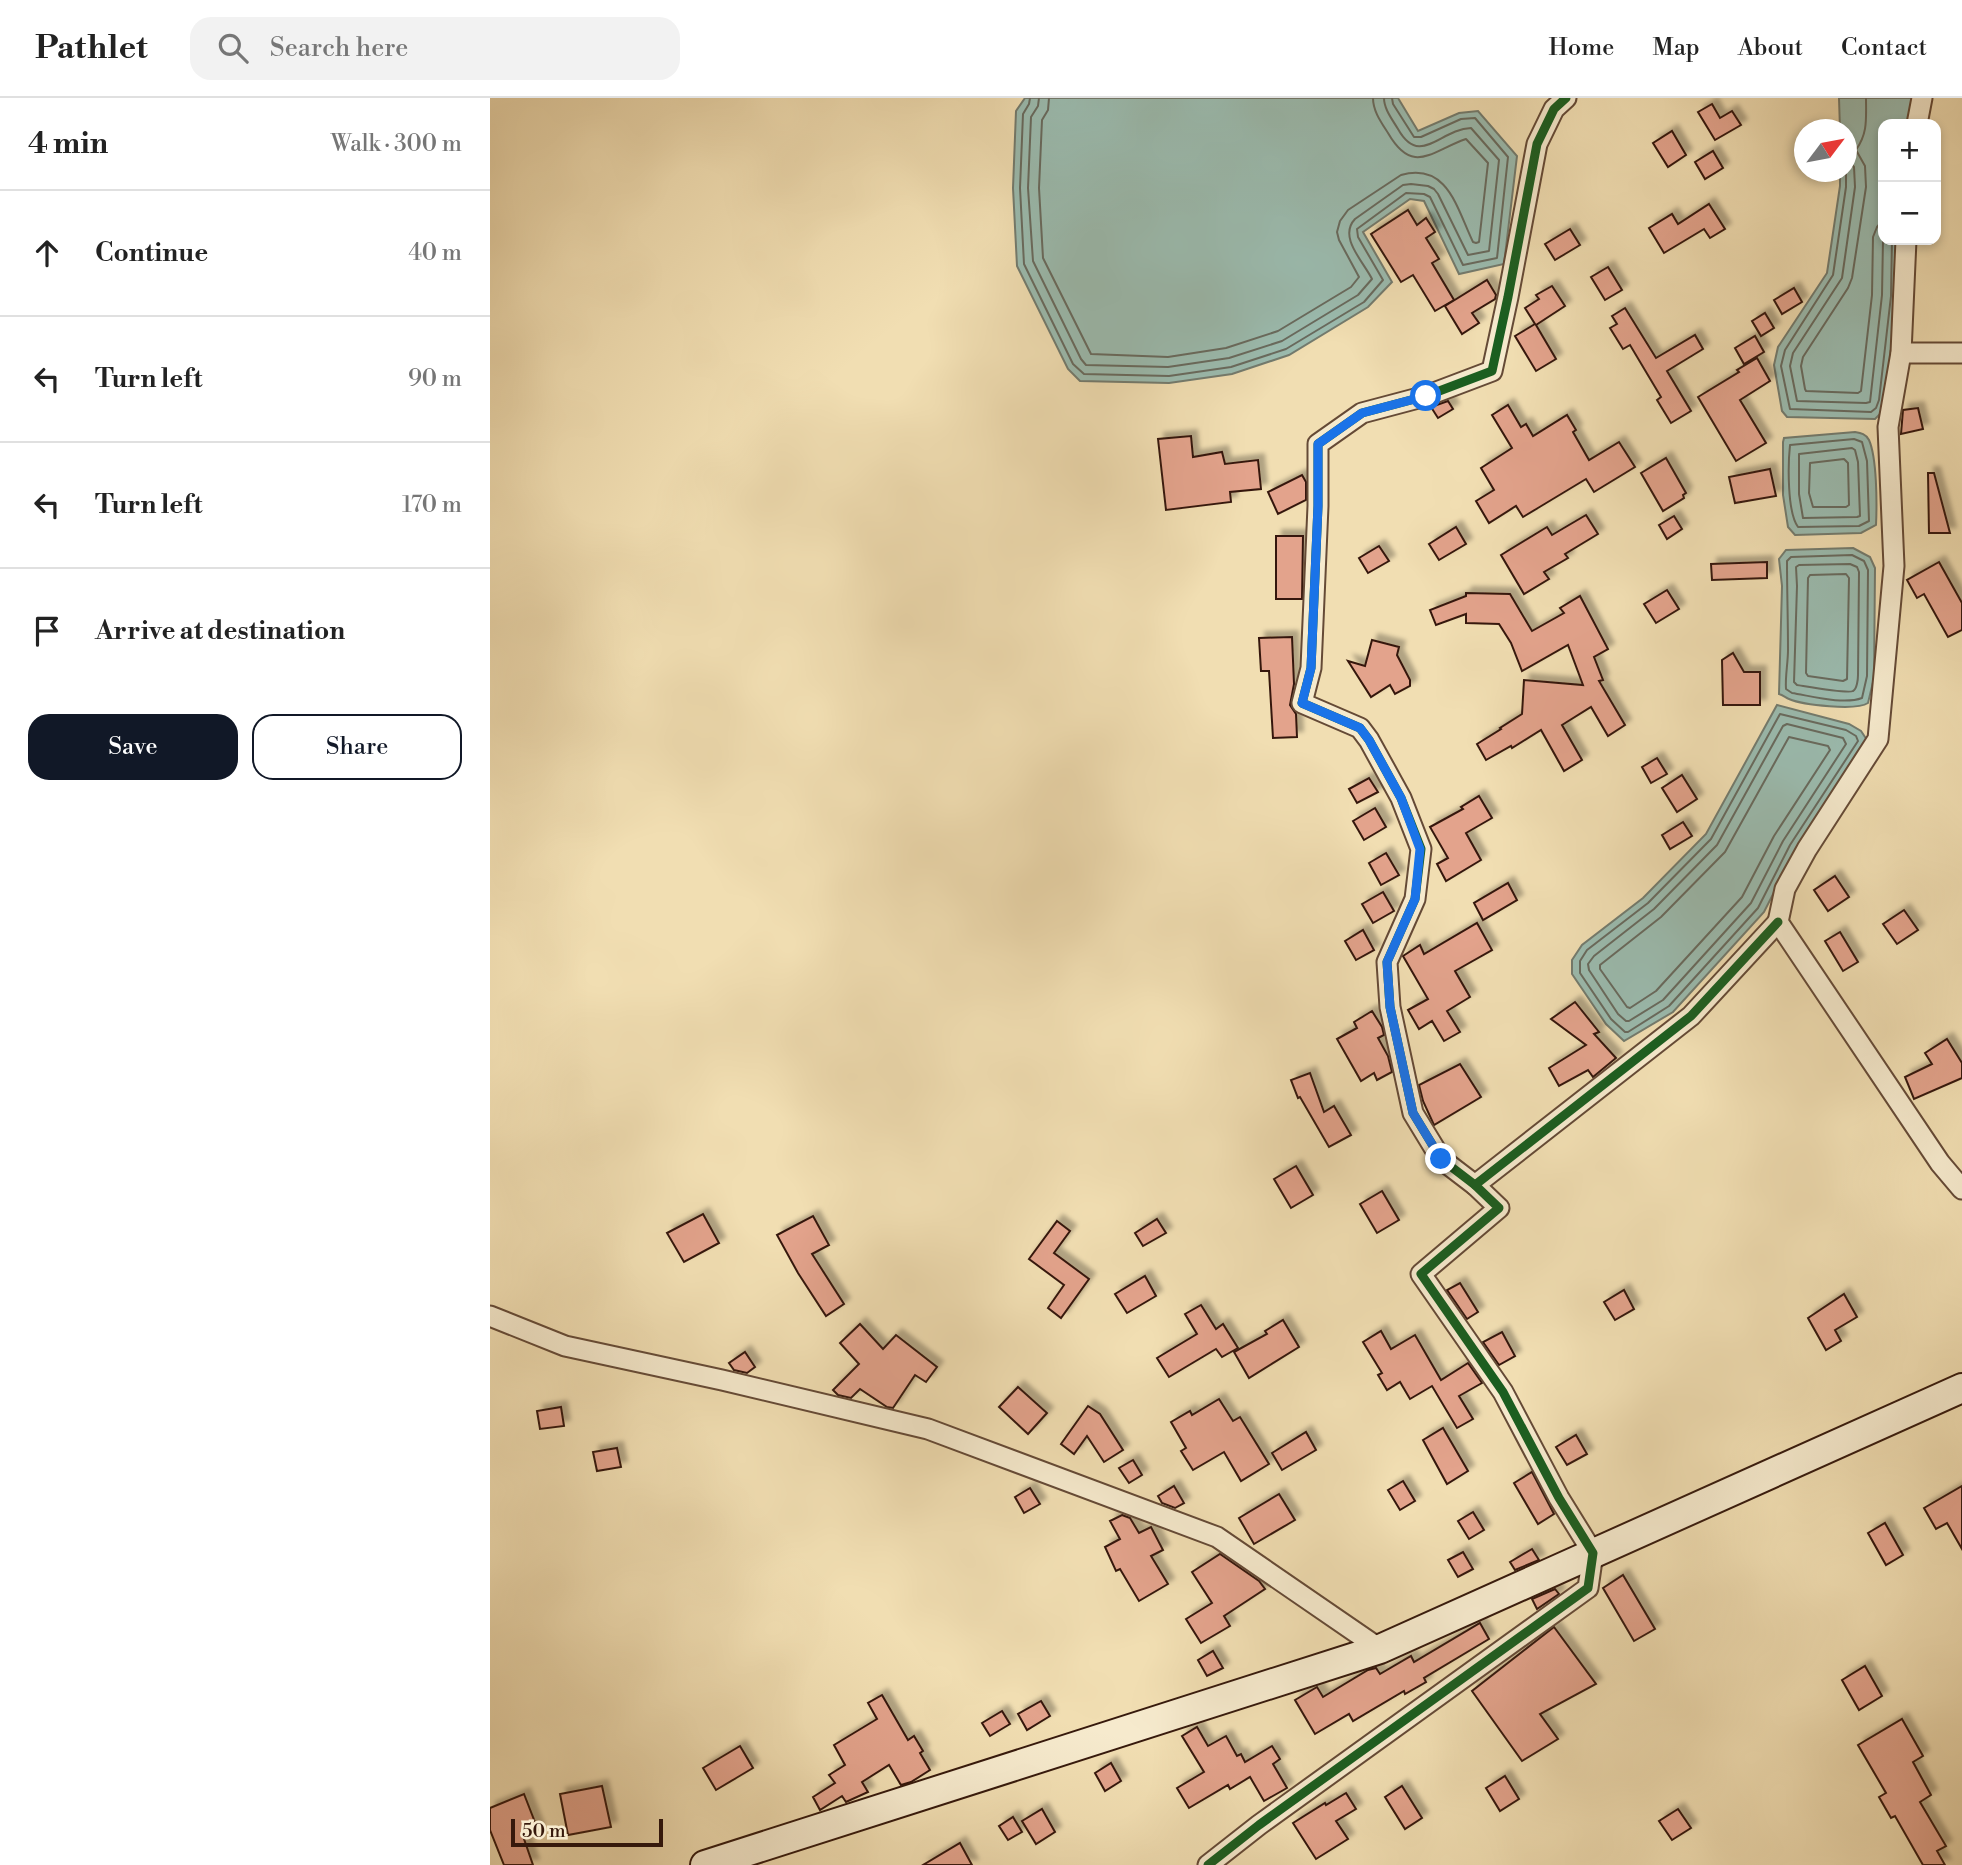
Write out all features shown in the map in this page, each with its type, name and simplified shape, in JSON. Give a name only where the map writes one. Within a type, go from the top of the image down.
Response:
[{"type":"main road","points":[[705,1865],[1380,1649],[1962,1388]]},
{"type":"street","points":[[1209,1865],[1259,1825],[1588,1588],[1593,1553],[1559,1498],[1503,1392],[1420,1274],[1499,1208],[1441,1159],[1413,1113],[1390,1007],[1387,962],[1415,899],[1420,849],[1401,798],[1360,728],[1302,703],[1311,668],[1318,444],[1362,413],[1426,396],[1492,370],[1537,145],[1554,109],[1566,98]]},
{"type":"street","points":[[1918,119],[1922,98]]},
{"type":"street","points":[[1475,1185],[1691,1016],[1778,922],[1785,889],[1807,849],[1878,739],[1894,566],[1888,427],[1901,353],[1906,245]]},
{"type":"street","points":[[1901,353],[1962,353]]},
{"type":"street","points":[[1778,922],[1940,1163],[1962,1189]]},
{"type":"street","points":[[490,1316],[565,1346],[928,1429],[1217,1538],[1380,1649]]},
{"type":"water","points":[[1025,98],[1398,98],[1418,131],[1459,113],[1478,111],[1517,156],[1504,264],[1459,274],[1424,201],[1410,199],[1363,232],[1392,282],[1368,307],[1289,355],[1232,374],[1169,383],[1080,381],[1068,369],[1017,266],[1013,188],[1016,111]]},
{"type":"water","points":[[1839,98],[1914,98],[1909,119],[1878,119],[1878,245],[1899,245],[1898,296],[1886,402],[1875,419],[1787,417],[1782,411],[1774,365],[1778,347],[1827,273],[1840,182],[1857,182],[1857,119],[1840,119]]},
{"type":"water","points":[[1855,432],[1866,436],[1872,448],[1876,481],[1876,525],[1861,533],[1795,535],[1788,527],[1783,495],[1784,438]]},
{"type":"water","points":[[1853,548],[1870,557],[1875,568],[1874,678],[1868,703],[1853,707],[1829,706],[1788,699],[1779,694],[1782,586],[1779,559],[1786,550]]},
{"type":"water","points":[[1777,705],[1849,724],[1861,731],[1867,740],[1796,849],[1764,912],[1673,1012],[1624,1041],[1606,1024],[1572,974],[1572,960],[1582,945],[1643,898],[1706,834]]},
{"type":"building","points":[[1712,104],[1720,118],[1732,111],[1741,125],[1715,140],[1698,112]]},
{"type":"building","points":[[1672,131],[1686,155],[1668,167],[1653,143]]},
{"type":"building","points":[[1713,151],[1723,168],[1705,179],[1695,162]]},
{"type":"building","points":[[1709,204],[1725,229],[1710,238],[1704,229],[1664,253],[1649,228],[1672,214],[1678,224]]},
{"type":"building","points":[[1408,210],[1417,225],[1426,218],[1435,232],[1426,238],[1439,259],[1432,263],[1454,300],[1435,311],[1413,275],[1401,282],[1371,234]]},
{"type":"building","points":[[1570,229],[1580,245],[1555,260],[1545,244]]},
{"type":"building","points":[[1608,267],[1622,290],[1605,300],[1591,277]]},
{"type":"building","points":[[1487,280],[1496,295],[1495,299],[1472,313],[1479,323],[1462,334],[1445,306]]},
{"type":"building","points":[[1552,286],[1565,306],[1536,325],[1556,359],[1536,371],[1515,336],[1535,324],[1525,308],[1539,299],[1536,295]]},
{"type":"building","points":[[1794,288],[1802,302],[1782,314],[1774,300]]},
{"type":"building","points":[[1625,308],[1656,358],[1695,335],[1703,349],[1667,371],[1691,411],[1671,423],[1657,400],[1661,397],[1630,345],[1623,349],[1610,328],[1617,324],[1612,316]]},
{"type":"building","points":[[1765,313],[1774,328],[1761,336],[1752,321]]},
{"type":"building","points":[[1755,336],[1764,352],[1744,364],[1735,348]]},
{"type":"building","points":[[1757,358],[1770,381],[1740,400],[1766,443],[1736,461],[1698,397]]},
{"type":"building","points":[[1448,401],[1453,409],[1438,418],[1431,407]]},
{"type":"building","points":[[1508,405],[1521,427],[1526,424],[1533,436],[1567,415],[1589,460],[1619,442],[1635,467],[1594,492],[1586,479],[1523,517],[1516,506],[1489,523],[1476,501],[1494,490],[1481,468],[1512,448],[1492,415]]},
{"type":"building","points":[[1918,408],[1923,429],[1901,434],[1903,410]]},
{"type":"building","points":[[1191,436],[1193,457],[1222,452],[1225,464],[1258,460],[1261,489],[1230,492],[1231,502],[1166,510],[1158,439]]},
{"type":"building","points":[[1666,458],[1686,493],[1684,498],[1663,511],[1641,473]]},
{"type":"building","points":[[1770,469],[1776,496],[1735,503],[1729,477]]},
{"type":"building","points":[[1928,473],[1934,473],[1950,533],[1929,533]]},
{"type":"building","points":[[1302,475],[1306,482],[1306,500],[1278,514],[1268,492]]},
{"type":"building","points":[[1586,515],[1598,534],[1565,554],[1568,558],[1544,572],[1549,579],[1524,594],[1501,555],[1547,527],[1552,535]]},
{"type":"building","points":[[1674,516],[1682,529],[1667,539],[1659,525]]},
{"type":"building","points":[[1456,527],[1466,544],[1439,560],[1429,544]]},
{"type":"building","points":[[1276,536],[1303,536],[1302,599],[1276,599]]},
{"type":"building","points":[[1379,546],[1389,561],[1368,573],[1359,558]]},
{"type":"building","points":[[1767,562],[1767,578],[1712,580],[1711,564]]},
{"type":"building","points":[[1939,562],[1962,603],[1962,630],[1948,637],[1924,594],[1917,598],[1907,580]]},
{"type":"building","points":[[1667,590],[1679,609],[1656,623],[1644,604]]},
{"type":"building","points":[[1466,593],[1510,594],[1532,631],[1564,613],[1560,608],[1580,596],[1608,649],[1594,657],[1603,680],[1599,681],[1625,725],[1608,736],[1591,707],[1562,725],[1582,760],[1564,771],[1541,730],[1486,760],[1477,744],[1522,714],[1524,680],[1583,685],[1568,645],[1522,671],[1511,643],[1499,624],[1466,623],[1466,614],[1436,625],[1430,610],[1466,596]]},
{"type":"building","points":[[1292,637],[1294,684],[1290,705],[1296,714],[1297,737],[1273,738],[1269,671],[1261,671],[1259,638]]},
{"type":"building","points":[[1372,640],[1399,647],[1397,655],[1410,680],[1410,686],[1395,694],[1390,685],[1371,697],[1348,661],[1365,666]]},
{"type":"building","points":[[1733,653],[1744,672],[1760,672],[1760,705],[1723,705],[1722,660]]},
{"type":"building","points":[[1657,758],[1667,774],[1651,783],[1642,767]]},
{"type":"building","points":[[1682,775],[1697,799],[1677,812],[1662,788]]},
{"type":"building","points":[[1369,778],[1378,792],[1357,803],[1349,789]]},
{"type":"building","points":[[1479,796],[1492,818],[1466,833],[1481,860],[1446,881],[1437,864],[1448,858],[1430,827],[1463,809],[1461,807]]},
{"type":"building","points":[[1375,808],[1386,827],[1364,840],[1353,821]]},
{"type":"building","points":[[1683,822],[1692,836],[1670,849],[1662,835]]},
{"type":"building","points":[[1386,853],[1399,875],[1381,885],[1369,863]]},
{"type":"building","points":[[1835,876],[1849,897],[1828,911],[1814,890]]},
{"type":"building","points":[[1508,883],[1517,900],[1483,920],[1474,903]]},
{"type":"building","points":[[1383,892],[1394,911],[1373,923],[1362,904]]},
{"type":"building","points":[[1904,910],[1918,930],[1897,944],[1883,924]]},
{"type":"building","points":[[1477,923],[1492,950],[1455,971],[1470,997],[1447,1011],[1460,1032],[1444,1041],[1432,1021],[1419,1029],[1408,1010],[1428,999],[1403,956],[1420,945],[1424,954]]},
{"type":"building","points":[[1363,930],[1374,950],[1356,960],[1345,941]]},
{"type":"building","points":[[1840,932],[1858,962],[1843,971],[1825,941]]},
{"type":"building","points":[[1575,1002],[1599,1032],[1594,1034],[1616,1058],[1593,1077],[1588,1070],[1559,1086],[1549,1068],[1586,1045],[1551,1019]]},
{"type":"building","points":[[1372,1011],[1382,1027],[1384,1035],[1378,1038],[1388,1056],[1392,1072],[1377,1080],[1374,1073],[1361,1081],[1337,1039],[1357,1028],[1354,1022]]},
{"type":"building","points":[[1947,1039],[1962,1063],[1962,1078],[1914,1099],[1905,1077],[1932,1064],[1925,1053]]},
{"type":"building","points":[[1460,1064],[1481,1097],[1434,1125],[1419,1085]]},
{"type":"building","points":[[1310,1073],[1324,1112],[1334,1106],[1351,1135],[1329,1147],[1300,1097],[1298,1098],[1291,1080]]},
{"type":"building","points":[[1296,1166],[1313,1195],[1291,1208],[1274,1179]]},
{"type":"building","points":[[1382,1191],[1399,1220],[1377,1233],[1360,1204]]},
{"type":"building","points":[[703,1214],[719,1243],[684,1262],[667,1233]]},
{"type":"building","points":[[813,1216],[829,1245],[812,1254],[844,1304],[826,1316],[777,1235]]},
{"type":"building","points":[[1157,1219],[1166,1233],[1143,1246],[1135,1233]]},
{"type":"building","points":[[1057,1221],[1070,1231],[1054,1253],[1089,1279],[1061,1318],[1048,1308],[1064,1285],[1029,1259]]},
{"type":"building","points":[[1145,1276],[1156,1296],[1127,1313],[1115,1294]]},
{"type":"building","points":[[1460,1283],[1478,1312],[1467,1319],[1447,1290]]},
{"type":"building","points":[[1624,1290],[1634,1309],[1615,1320],[1604,1302]]},
{"type":"building","points":[[1844,1294],[1857,1317],[1835,1330],[1841,1341],[1826,1350],[1808,1318]]},
{"type":"building","points":[[1201,1305],[1216,1329],[1223,1324],[1238,1348],[1222,1357],[1216,1349],[1169,1377],[1157,1358],[1197,1334],[1185,1314]]},
{"type":"building","points":[[1283,1320],[1299,1347],[1249,1378],[1234,1352],[1267,1334],[1265,1331]]},
{"type":"building","points":[[860,1324],[883,1349],[896,1335],[937,1367],[926,1382],[915,1375],[893,1408],[887,1407],[860,1389],[851,1398],[838,1395],[833,1390],[859,1364],[840,1343]]},
{"type":"building","points":[[1381,1331],[1391,1349],[1415,1335],[1441,1380],[1468,1363],[1482,1383],[1459,1396],[1473,1419],[1457,1428],[1432,1386],[1410,1399],[1400,1382],[1387,1390],[1378,1375],[1382,1373],[1363,1342]]},
{"type":"building","points":[[1502,1332],[1515,1356],[1499,1365],[1483,1342]]},
{"type":"building","points":[[745,1352],[755,1367],[747,1373],[734,1370],[729,1363]]},
{"type":"building","points":[[1018,1387],[1047,1413],[1028,1434],[999,1407]]},
{"type":"building","points":[[1219,1399],[1233,1421],[1240,1417],[1269,1464],[1241,1481],[1224,1452],[1193,1470],[1181,1451],[1186,1448],[1171,1422],[1190,1411],[1192,1415]]},
{"type":"building","points":[[1088,1406],[1100,1414],[1123,1450],[1104,1462],[1087,1436],[1074,1454],[1061,1444]]},
{"type":"building","points":[[561,1407],[564,1426],[540,1429],[537,1411]]},
{"type":"building","points":[[1443,1428],[1468,1471],[1447,1484],[1423,1440]]},
{"type":"building","points":[[1306,1432],[1316,1450],[1282,1470],[1272,1453]]},
{"type":"building","points":[[1576,1435],[1587,1454],[1567,1465],[1556,1447]]},
{"type":"building","points":[[617,1448],[621,1467],[597,1471],[593,1452]]},
{"type":"building","points":[[1133,1460],[1142,1475],[1129,1483],[1119,1468]]},
{"type":"building","points":[[1532,1472],[1554,1514],[1538,1524],[1514,1483]]},
{"type":"building","points":[[1403,1481],[1415,1501],[1400,1510],[1388,1490]]},
{"type":"building","points":[[1174,1486],[1184,1503],[1175,1508],[1162,1503],[1158,1496]]},
{"type":"building","points":[[1962,1486],[1962,1549],[1947,1523],[1936,1529],[1924,1508]]},
{"type":"building","points":[[1030,1488],[1040,1504],[1024,1513],[1015,1497]]},
{"type":"building","points":[[1279,1494],[1295,1520],[1254,1544],[1239,1518]]},
{"type":"building","points":[[1473,1512],[1484,1530],[1469,1539],[1458,1521]]},
{"type":"building","points":[[1122,1515],[1130,1518],[1139,1533],[1151,1527],[1163,1550],[1151,1556],[1168,1584],[1139,1601],[1120,1569],[1116,1571],[1105,1547],[1120,1539],[1110,1521]]},
{"type":"building","points":[[1885,1523],[1903,1555],[1886,1565],[1868,1533]]},
{"type":"building","points":[[1532,1549],[1539,1560],[1515,1570],[1510,1562]]},
{"type":"building","points":[[1463,1552],[1473,1569],[1458,1577],[1448,1560]]},
{"type":"building","points":[[1220,1554],[1259,1581],[1265,1589],[1224,1616],[1230,1626],[1201,1643],[1186,1619],[1212,1603],[1192,1572]]},
{"type":"building","points":[[1623,1575],[1655,1629],[1634,1641],[1603,1588]]},
{"type":"building","points":[[1555,1589],[1559,1594],[1537,1609],[1532,1599]]},
{"type":"building","points":[[1480,1623],[1489,1639],[1424,1678],[1426,1682],[1405,1694],[1404,1691],[1353,1721],[1349,1714],[1315,1734],[1295,1700],[1317,1687],[1323,1697],[1368,1670],[1376,1668],[1380,1674],[1411,1656],[1414,1662]]},
{"type":"building","points":[[1554,1627],[1596,1684],[1540,1714],[1558,1739],[1522,1761],[1472,1691]]},
{"type":"building","points":[[1213,1651],[1223,1668],[1207,1676],[1198,1660]]},
{"type":"building","points":[[1865,1666],[1882,1696],[1859,1710],[1842,1680]]},
{"type":"building","points":[[882,1695],[908,1740],[914,1736],[930,1770],[901,1785],[889,1765],[862,1782],[868,1792],[846,1802],[842,1796],[820,1810],[813,1797],[835,1783],[829,1775],[845,1765],[834,1745],[877,1719],[868,1703]]},
{"type":"building","points":[[1041,1701],[1050,1716],[1027,1730],[1018,1714]]},
{"type":"building","points":[[1002,1711],[1010,1724],[990,1736],[982,1723]]},
{"type":"building","points":[[1902,1719],[1923,1756],[1913,1762],[1931,1795],[1920,1802],[1946,1846],[1937,1851],[1945,1865],[1923,1865],[1895,1816],[1891,1818],[1879,1797],[1886,1793],[1858,1745]]},
{"type":"building","points":[[1197,1727],[1208,1746],[1226,1736],[1237,1756],[1241,1754],[1245,1762],[1272,1746],[1280,1759],[1273,1764],[1287,1788],[1264,1801],[1250,1777],[1230,1789],[1228,1785],[1189,1808],[1177,1788],[1204,1772],[1182,1736]]},
{"type":"building","points":[[740,1746],[753,1768],[716,1790],[703,1768]]},
{"type":"building","points":[[1111,1763],[1121,1781],[1105,1791],[1095,1773]]},
{"type":"building","points":[[1505,1776],[1519,1799],[1500,1811],[1486,1788]]},
{"type":"building","points":[[602,1786],[611,1827],[568,1835],[560,1794]]},
{"type":"building","points":[[1402,1786],[1422,1818],[1405,1829],[1385,1797]]},
{"type":"building","points":[[1346,1793],[1356,1809],[1336,1821],[1348,1839],[1316,1859],[1293,1823]]},
{"type":"building","points":[[524,1794],[538,1830],[523,1836],[533,1865],[504,1865],[490,1830],[490,1808]]},
{"type":"building","points":[[1042,1809],[1055,1832],[1036,1844],[1022,1821]]},
{"type":"building","points":[[1678,1809],[1691,1828],[1672,1840],[1659,1821]]},
{"type":"building","points":[[1013,1817],[1022,1832],[1008,1840],[999,1826]]},
{"type":"building","points":[[960,1843],[972,1865],[923,1865]]},
{"type":"cycle path","points":[[1475,1185],[1441,1159],[1413,1113],[1390,1007],[1387,962],[1415,899],[1421,849],[1401,798],[1360,728],[1302,703],[1311,668],[1318,444],[1362,413],[1426,396],[1492,371],[1537,144],[1554,109],[1566,98]]},
{"type":"cycle path","points":[[1208,1865],[1259,1825],[1588,1588],[1593,1553],[1559,1498],[1503,1392],[1421,1274],[1499,1208],[1475,1185],[1691,1016],[1778,922]]},
{"type":"route","points":[[1426,396],[1362,413],[1318,444],[1311,668],[1302,703],[1360,728],[1401,798],[1420,849],[1415,899],[1387,962],[1390,1007],[1413,1113],[1441,1159]]}]
